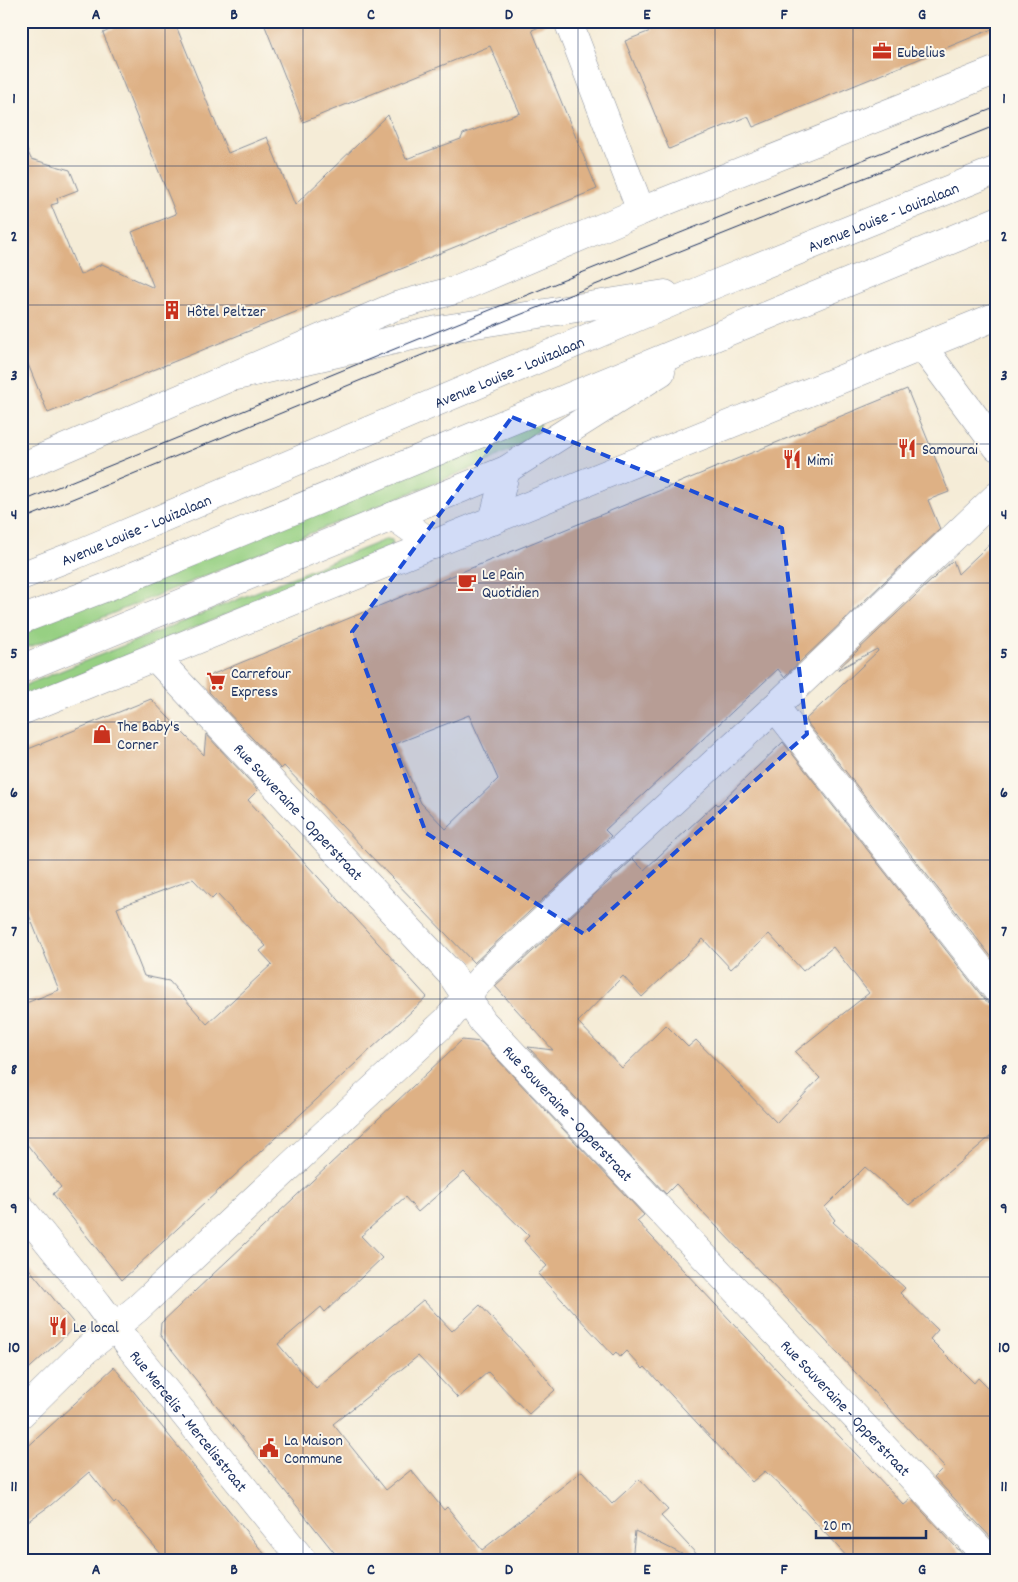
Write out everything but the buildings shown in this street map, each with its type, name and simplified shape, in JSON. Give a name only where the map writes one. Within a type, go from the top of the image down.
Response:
[{"type":"main road","points":[[568,21],[641,211]]},
{"type":"main road","points":[[21,467],[396,306],[455,290],[641,211],[997,70]]},
{"type":"main road","name":"Avenue Louise - Louizalaan","points":[[21,576],[708,287],[997,170]]},
{"type":"main road","points":[[21,620],[107,587],[723,332],[997,221]]},
{"type":"main road","points":[[236,376],[438,330],[708,287]]},
{"type":"main road","points":[[21,712],[997,316]]},
{"type":"main road","points":[[21,669],[506,470],[723,332]]},
{"type":"main road","points":[[922,346],[997,447]]},
{"type":"main road","points":[[493,520],[506,470]]},
{"type":"main road","points":[[21,1414],[86,1350],[138,1308],[447,1020],[486,973],[776,707],[997,496]]},
{"type":"main road","points":[[393,516],[434,545]]},
{"type":"main road","name":"Rue Souveraine - Opperstraat","points":[[155,657],[451,974],[483,1022],[991,1561]]},
{"type":"main road","points":[[776,707],[997,990]]},
{"type":"main road","name":"Rue Mercelis - Mercelisstraat","points":[[21,1208],[304,1561]]},
{"type":"highlighted area","points":[[512,417],[782,528],[807,734],[584,934],[426,833],[352,632]]},
{"type":"green space","points":[[540,422],[538,431],[489,461],[21,649],[21,629]]},
{"type":"green space","points":[[387,539],[392,540],[393,546],[21,699],[21,687]]},
{"type":"tram line","points":[[21,502],[630,253],[997,107]]},
{"type":"tram line","points":[[21,520],[512,318],[997,125]]},
{"type":"place","name":"Eubelius","points":[[882,51]]},
{"type":"place","name":"Hôtel Peltzer","points":[[172,310]]},
{"type":"place","name":"Samourai","points":[[907,448]]},
{"type":"place","name":"Mimi","points":[[792,459]]},
{"type":"place","name":"Le Pain Quotidien","points":[[467,582]]},
{"type":"place","name":"Carrefour Express","points":[[216,681]]},
{"type":"place","name":"The Baby's Corner","points":[[102,734]]},
{"type":"place","name":"Le local","points":[[58,1326]]},
{"type":"place","name":"La Maison Commune","points":[[269,1448]]}]
